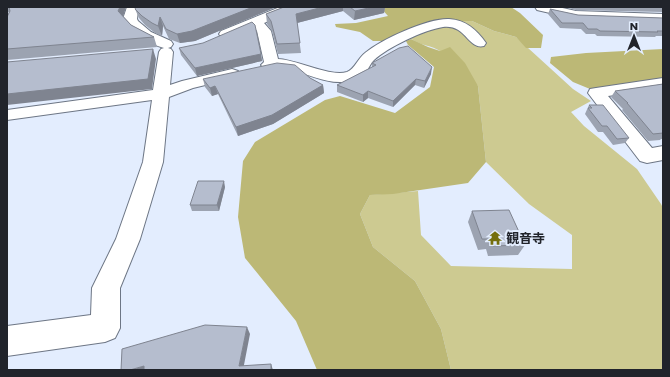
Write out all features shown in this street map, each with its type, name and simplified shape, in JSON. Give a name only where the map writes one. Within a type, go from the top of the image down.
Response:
[{"type":"street","points":[[7,341],[104,328],[106,288],[128,239],[153,162],[168,51],[174,46],[153,40],[133,24],[130,19],[132,9],[135,7]]},
{"type":"street","points":[[214,39],[260,15],[291,7]]},
{"type":"street","points":[[541,7],[563,13],[598,16],[663,18]]},
{"type":"street","points":[[581,7],[598,16]]},
{"type":"street","points":[[636,7],[636,9],[649,17]]},
{"type":"street","points":[[259,68],[264,31],[260,15]]},
{"type":"street","points":[[7,115],[161,94],[188,84],[278,64],[308,69],[328,77],[350,76],[361,70],[368,58],[390,43],[444,23],[458,25],[467,29],[479,43]]},
{"type":"street","points":[[663,83],[596,93],[647,156],[663,153]]},
{"type":"shaded area","points":[[380,7],[511,7],[520,13],[543,35],[541,48],[526,48],[516,37],[494,31],[472,21],[453,21],[385,41],[373,41],[360,32],[336,27],[335,24],[356,23],[388,16]]},
{"type":"shaded area","points":[[453,21],[472,21],[494,31],[516,37],[573,89],[591,101],[571,112],[584,126],[637,169],[661,204],[663,208],[663,370],[451,370],[441,329],[415,281],[373,247],[360,214],[370,195],[418,191],[421,235],[451,266],[572,269],[572,235],[529,204],[486,162],[478,86],[445,54],[414,41],[407,34]]},
{"type":"shaded area","points":[[411,39],[440,51],[450,47],[465,63],[478,86],[486,162],[468,183],[393,194],[370,195],[360,214],[373,247],[415,281],[441,329],[451,370],[317,370],[296,321],[245,258],[238,217],[243,161],[255,142],[325,100],[340,96],[395,113],[430,87],[434,67],[408,45],[406,41]]},
{"type":"shaded area","points":[[663,49],[663,79],[590,89],[573,82],[550,63],[551,57],[586,53]]},
{"type":"building","points":[[9,7],[120,7],[118,11],[131,25],[154,37],[7,49],[7,17],[10,11]]},
{"type":"building","points":[[136,7],[253,7],[192,31],[177,34],[166,29],[160,17],[158,26],[142,16],[135,9]]},
{"type":"building","points":[[284,7],[323,7],[296,14],[300,43],[277,44],[271,21],[266,14]]},
{"type":"building","points":[[350,7],[373,7],[355,11]]},
{"type":"building","points":[[550,9],[578,15],[663,18],[663,31],[600,31],[597,29],[588,29],[583,23],[562,23]]},
{"type":"building","points":[[252,22],[255,25],[261,54],[195,68],[179,48],[203,43]]},
{"type":"building","points":[[408,46],[432,67],[425,81],[416,79],[393,101],[368,91],[363,95],[337,85],[376,65],[372,63],[399,48]]},
{"type":"building","points":[[153,49],[148,79],[7,94],[7,62]]},
{"type":"building","points":[[277,63],[295,65],[310,78],[323,85],[272,115],[236,127],[215,86],[210,88],[203,79]]},
{"type":"building","points":[[663,84],[663,133],[653,134],[628,103],[615,91]]},
{"type":"building","points":[[589,105],[603,105],[629,138],[617,139],[607,126],[602,126],[588,108],[592,108]]},
{"type":"building","points":[[198,181],[224,181],[217,205],[190,205]]},
{"type":"building","points":[[509,210],[525,245],[493,246],[491,239],[482,239],[472,211]]},
{"type":"building","points":[[205,325],[247,327],[239,366],[271,364],[271,370],[144,370],[144,366],[130,370],[121,370],[122,349]]},
{"type":"place","name":"観音寺","points":[[495,238]]}]
